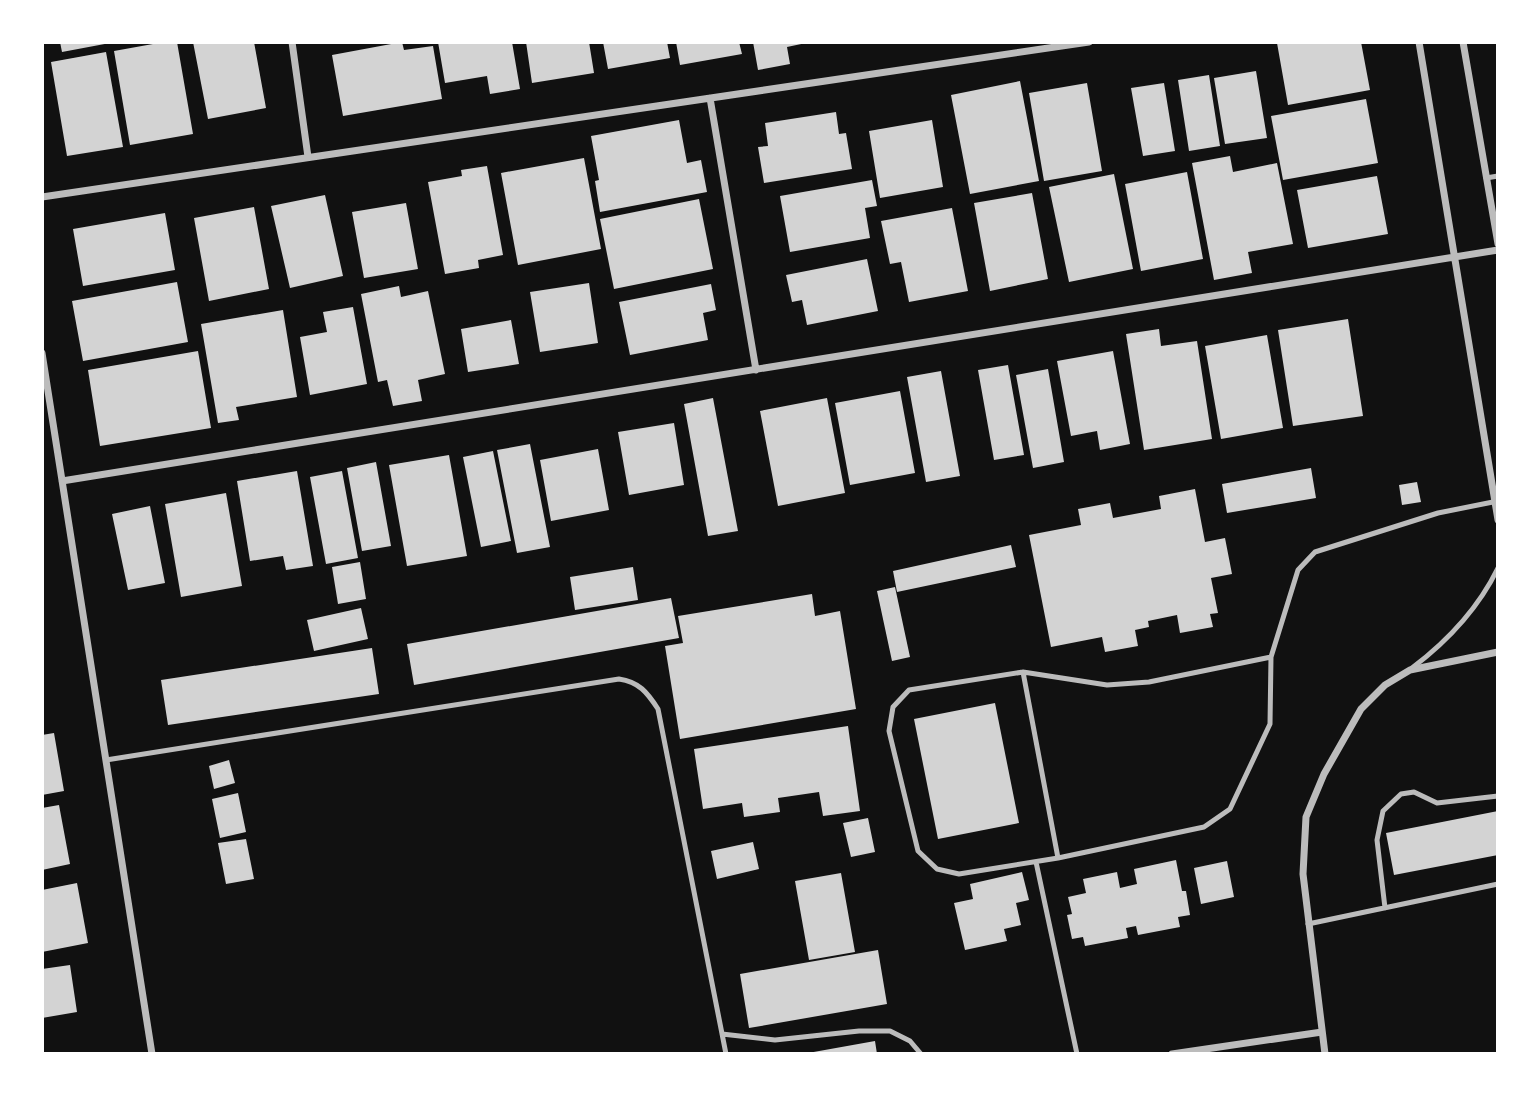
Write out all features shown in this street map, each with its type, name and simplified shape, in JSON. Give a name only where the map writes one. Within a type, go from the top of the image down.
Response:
[{"type":"street","points":[[292,42],[308,158]]},
{"type":"street","points":[[42,197],[1057,44],[1089,42]]},
{"type":"street","points":[[1419,42],[1497,501],[1498,520]]},
{"type":"street","points":[[1463,42],[1498,244]]},
{"type":"street","points":[[710,98],[756,370]]},
{"type":"street","points":[[62,481],[1498,250]]},
{"type":"street","points":[[42,353],[152,1054]]},
{"type":"street","points":[[1325,1054],[1303,874],[1306,817],[1330,763],[1361,709],[1385,685],[1410,670],[1498,652]]},
{"type":"street","points":[[1172,1054],[1322,1032]]},
{"type":"lane","points":[[1486,178],[1498,176]]},
{"type":"lane","points":[[1271,657],[1149,682],[1107,685],[1023,672],[909,690],[893,707],[889,731],[918,851],[937,869],[959,874],[1058,858],[1205,827],[1230,809],[1270,724],[1271,657],[1298,570],[1315,552],[1438,513],[1497,501]]},
{"type":"lane","points":[[1410,670],[1455,631],[1474,609],[1498,568]]},
{"type":"lane","points":[[1023,672],[1058,858]]},
{"type":"lane","points":[[106,760],[618,680],[633,681],[647,691],[658,709],[726,1054]]},
{"type":"lane","points":[[1385,908],[1377,839],[1383,811],[1401,794],[1414,792],[1437,803],[1498,796]]},
{"type":"lane","points":[[1036,862],[1077,1054]]},
{"type":"lane","points":[[1308,924],[1498,884]]},
{"type":"lane","points":[[722,1034],[775,1040],[859,1031],[890,1031],[910,1041],[921,1054]]},
{"type":"building","points":[[60,42],[110,42],[110,43],[62,52]]},
{"type":"building","points":[[177,42],[193,134],[130,145],[114,51]]},
{"type":"building","points":[[193,42],[254,42],[266,108],[208,119]]},
{"type":"building","points":[[402,42],[404,50],[433,46],[442,99],[343,116],[332,55]]},
{"type":"building","points":[[438,42],[512,42],[520,89],[490,94],[487,76],[445,83]]},
{"type":"building","points":[[526,42],[589,42],[594,73],[532,83]]},
{"type":"building","points":[[603,42],[667,42],[670,58],[608,69]]},
{"type":"building","points":[[676,42],[739,42],[742,54],[680,65]]},
{"type":"building","points":[[753,42],[806,43],[787,47],[790,64],[758,70]]},
{"type":"building","points":[[1361,42],[1370,90],[1288,105],[1277,43]]},
{"type":"building","points":[[106,52],[123,147],[67,156],[51,62]]},
{"type":"building","points":[[1256,71],[1267,138],[1225,144],[1214,78]]},
{"type":"building","points":[[1209,75],[1220,146],[1189,151],[1178,80]]},
{"type":"building","points":[[1020,81],[1039,181],[970,194],[951,95]]},
{"type":"building","points":[[1087,83],[1102,171],[1044,181],[1029,93]]},
{"type":"building","points":[[1164,83],[1175,151],[1143,156],[1131,88]]},
{"type":"building","points":[[1366,99],[1378,163],[1283,180],[1271,116]]},
{"type":"building","points":[[836,112],[839,134],[846,133],[852,169],[764,183],[758,147],[768,146],[765,123]]},
{"type":"building","points":[[679,120],[687,163],[701,160],[707,192],[600,212],[595,181],[599,180],[591,136]]},
{"type":"building","points":[[932,120],[943,187],[880,198],[869,131]]},
{"type":"building","points":[[1230,156],[1233,172],[1277,163],[1293,244],[1248,252],[1252,273],[1214,280],[1192,163]]},
{"type":"building","points":[[584,158],[601,249],[518,265],[501,173]]},
{"type":"building","points":[[487,166],[503,255],[478,260],[479,268],[445,274],[428,182],[462,176],[461,170]]},
{"type":"building","points":[[1187,172],[1203,259],[1141,271],[1125,184]]},
{"type":"building","points":[[1114,174],[1133,269],[1069,282],[1049,187]]},
{"type":"building","points":[[1377,176],[1388,234],[1308,248],[1297,190]]},
{"type":"building","points":[[872,180],[877,206],[865,208],[870,238],[790,252],[780,196]]},
{"type":"building","points":[[1032,193],[1048,279],[990,291],[974,203]]},
{"type":"building","points":[[325,195],[343,276],[290,288],[271,206]]},
{"type":"building","points":[[699,199],[713,269],[614,289],[600,219]]},
{"type":"building","points":[[406,203],[418,269],[364,278],[352,212]]},
{"type":"building","points":[[254,207],[269,289],[209,301],[194,218]]},
{"type":"building","points":[[952,208],[968,291],[909,302],[901,262],[890,264],[881,221]]},
{"type":"building","points":[[165,213],[175,270],[83,286],[73,229]]},
{"type":"building","points":[[867,259],[878,311],[807,325],[802,300],[792,302],[786,275]]},
{"type":"building","points":[[177,282],[188,342],[83,361],[72,301]]},
{"type":"building","points":[[589,283],[598,343],[540,352],[530,292]]},
{"type":"building","points":[[711,284],[716,310],[703,313],[708,340],[630,355],[619,302]]},
{"type":"building","points":[[399,286],[401,297],[428,291],[445,374],[418,380],[422,401],[393,406],[387,380],[378,382],[361,294]]},
{"type":"building","points":[[353,307],[367,384],[310,395],[300,337],[327,332],[323,312]]},
{"type":"building","points":[[283,310],[297,397],[236,407],[239,420],[218,423],[201,324]]},
{"type":"building","points":[[1348,319],[1363,416],[1293,426],[1278,330]]},
{"type":"building","points":[[511,320],[519,364],[468,372],[461,329]]},
{"type":"building","points":[[1159,329],[1161,346],[1197,341],[1212,439],[1144,450],[1126,334]]},
{"type":"building","points":[[1267,335],[1283,428],[1221,439],[1205,346]]},
{"type":"building","points":[[198,351],[211,428],[100,446],[88,370]]},
{"type":"building","points":[[1113,351],[1130,444],[1100,450],[1097,431],[1071,436],[1057,361]]},
{"type":"building","points":[[1008,365],[1024,455],[994,460],[978,370]]},
{"type":"building","points":[[1048,369],[1064,462],[1033,468],[1016,375]]},
{"type":"building","points":[[941,371],[960,476],[926,482],[907,377]]},
{"type":"building","points":[[900,391],[915,473],[850,485],[835,403]]},
{"type":"building","points":[[713,398],[738,531],[708,536],[684,404]]},
{"type":"building","points":[[827,398],[845,493],[778,506],[760,411]]},
{"type":"building","points":[[674,423],[684,485],[629,495],[618,432]]},
{"type":"building","points":[[530,444],[550,547],[517,553],[497,450]]},
{"type":"building","points":[[598,449],[609,510],[551,521],[540,460]]},
{"type":"building","points":[[493,451],[511,541],[481,547],[463,457]]},
{"type":"building","points":[[449,455],[467,556],[407,566],[389,465]]},
{"type":"building","points":[[376,462],[391,546],[362,551],[347,468]]},
{"type":"building","points":[[1311,468],[1316,498],[1227,513],[1222,484]]},
{"type":"building","points":[[297,471],[313,566],[286,570],[283,556],[250,561],[237,481]]},
{"type":"building","points":[[342,471],[358,558],[326,564],[310,477]]},
{"type":"building","points":[[1417,482],[1421,502],[1402,505],[1399,485]]},
{"type":"building","points":[[1195,489],[1205,542],[1225,538],[1232,574],[1211,578],[1218,613],[1210,614],[1213,627],[1180,633],[1177,615],[1148,621],[1149,627],[1135,630],[1138,646],[1105,652],[1102,637],[1051,647],[1029,535],[1081,525],[1078,509],[1110,503],[1113,518],[1161,509],[1159,496]]},
{"type":"building","points":[[226,493],[242,586],[181,597],[165,504]]},
{"type":"building","points":[[150,506],[165,583],[128,590],[112,514]]},
{"type":"building","points":[[1011,545],[1016,567],[897,592],[893,571]]},
{"type":"building","points":[[360,562],[366,599],[338,604],[332,567]]},
{"type":"building","points":[[633,567],[638,600],[575,610],[570,577]]},
{"type":"building","points":[[895,587],[910,657],[892,661],[877,591]]},
{"type":"building","points":[[812,594],[815,616],[840,611],[856,709],[680,739],[665,646],[683,643],[678,616]]},
{"type":"building","points":[[671,598],[679,638],[414,685],[407,644]]},
{"type":"building","points":[[361,608],[368,639],[314,651],[307,620]]},
{"type":"building","points":[[372,648],[379,694],[168,725],[161,680]]},
{"type":"building","points":[[995,703],[1019,823],[938,839],[914,719]]},
{"type":"building","points":[[848,726],[860,811],[823,816],[819,792],[778,798],[780,812],[744,817],[742,803],[703,809],[694,749]]},
{"type":"building","points":[[54,733],[64,791],[42,795],[42,735]]},
{"type":"building","points":[[229,760],[235,783],[214,789],[209,766]]},
{"type":"building","points":[[238,793],[246,832],[220,838],[212,799]]},
{"type":"building","points":[[59,805],[70,864],[42,870],[42,808]]},
{"type":"building","points":[[1498,811],[1498,855],[1394,875],[1386,833]]},
{"type":"building","points":[[868,818],[875,852],[851,857],[843,823]]},
{"type":"building","points":[[246,839],[254,879],[226,884],[218,843]]},
{"type":"building","points":[[753,842],[759,869],[717,879],[711,851]]},
{"type":"building","points":[[1176,860],[1190,915],[1178,917],[1180,927],[1138,935],[1136,926],[1126,928],[1128,938],[1085,946],[1083,937],[1072,939],[1067,915],[1072,914],[1068,897],[1086,893],[1083,879],[1117,872],[1120,888],[1137,884],[1134,869]]},
{"type":"building","points":[[1227,861],[1234,897],[1201,904],[1194,868]]},
{"type":"building","points":[[1022,872],[1029,900],[1016,903],[1021,925],[1004,929],[1007,941],[965,950],[954,903],[973,899],[970,884]]},
{"type":"building","points":[[841,873],[855,952],[809,960],[795,881]]},
{"type":"building","points":[[77,883],[88,943],[42,952],[42,890]]},
{"type":"building","points":[[878,950],[887,1004],[749,1028],[740,974]]},
{"type":"building","points":[[70,965],[77,1012],[42,1018],[42,969]]},
{"type":"building","points":[[875,1041],[877,1054],[808,1054],[808,1053]]}]
